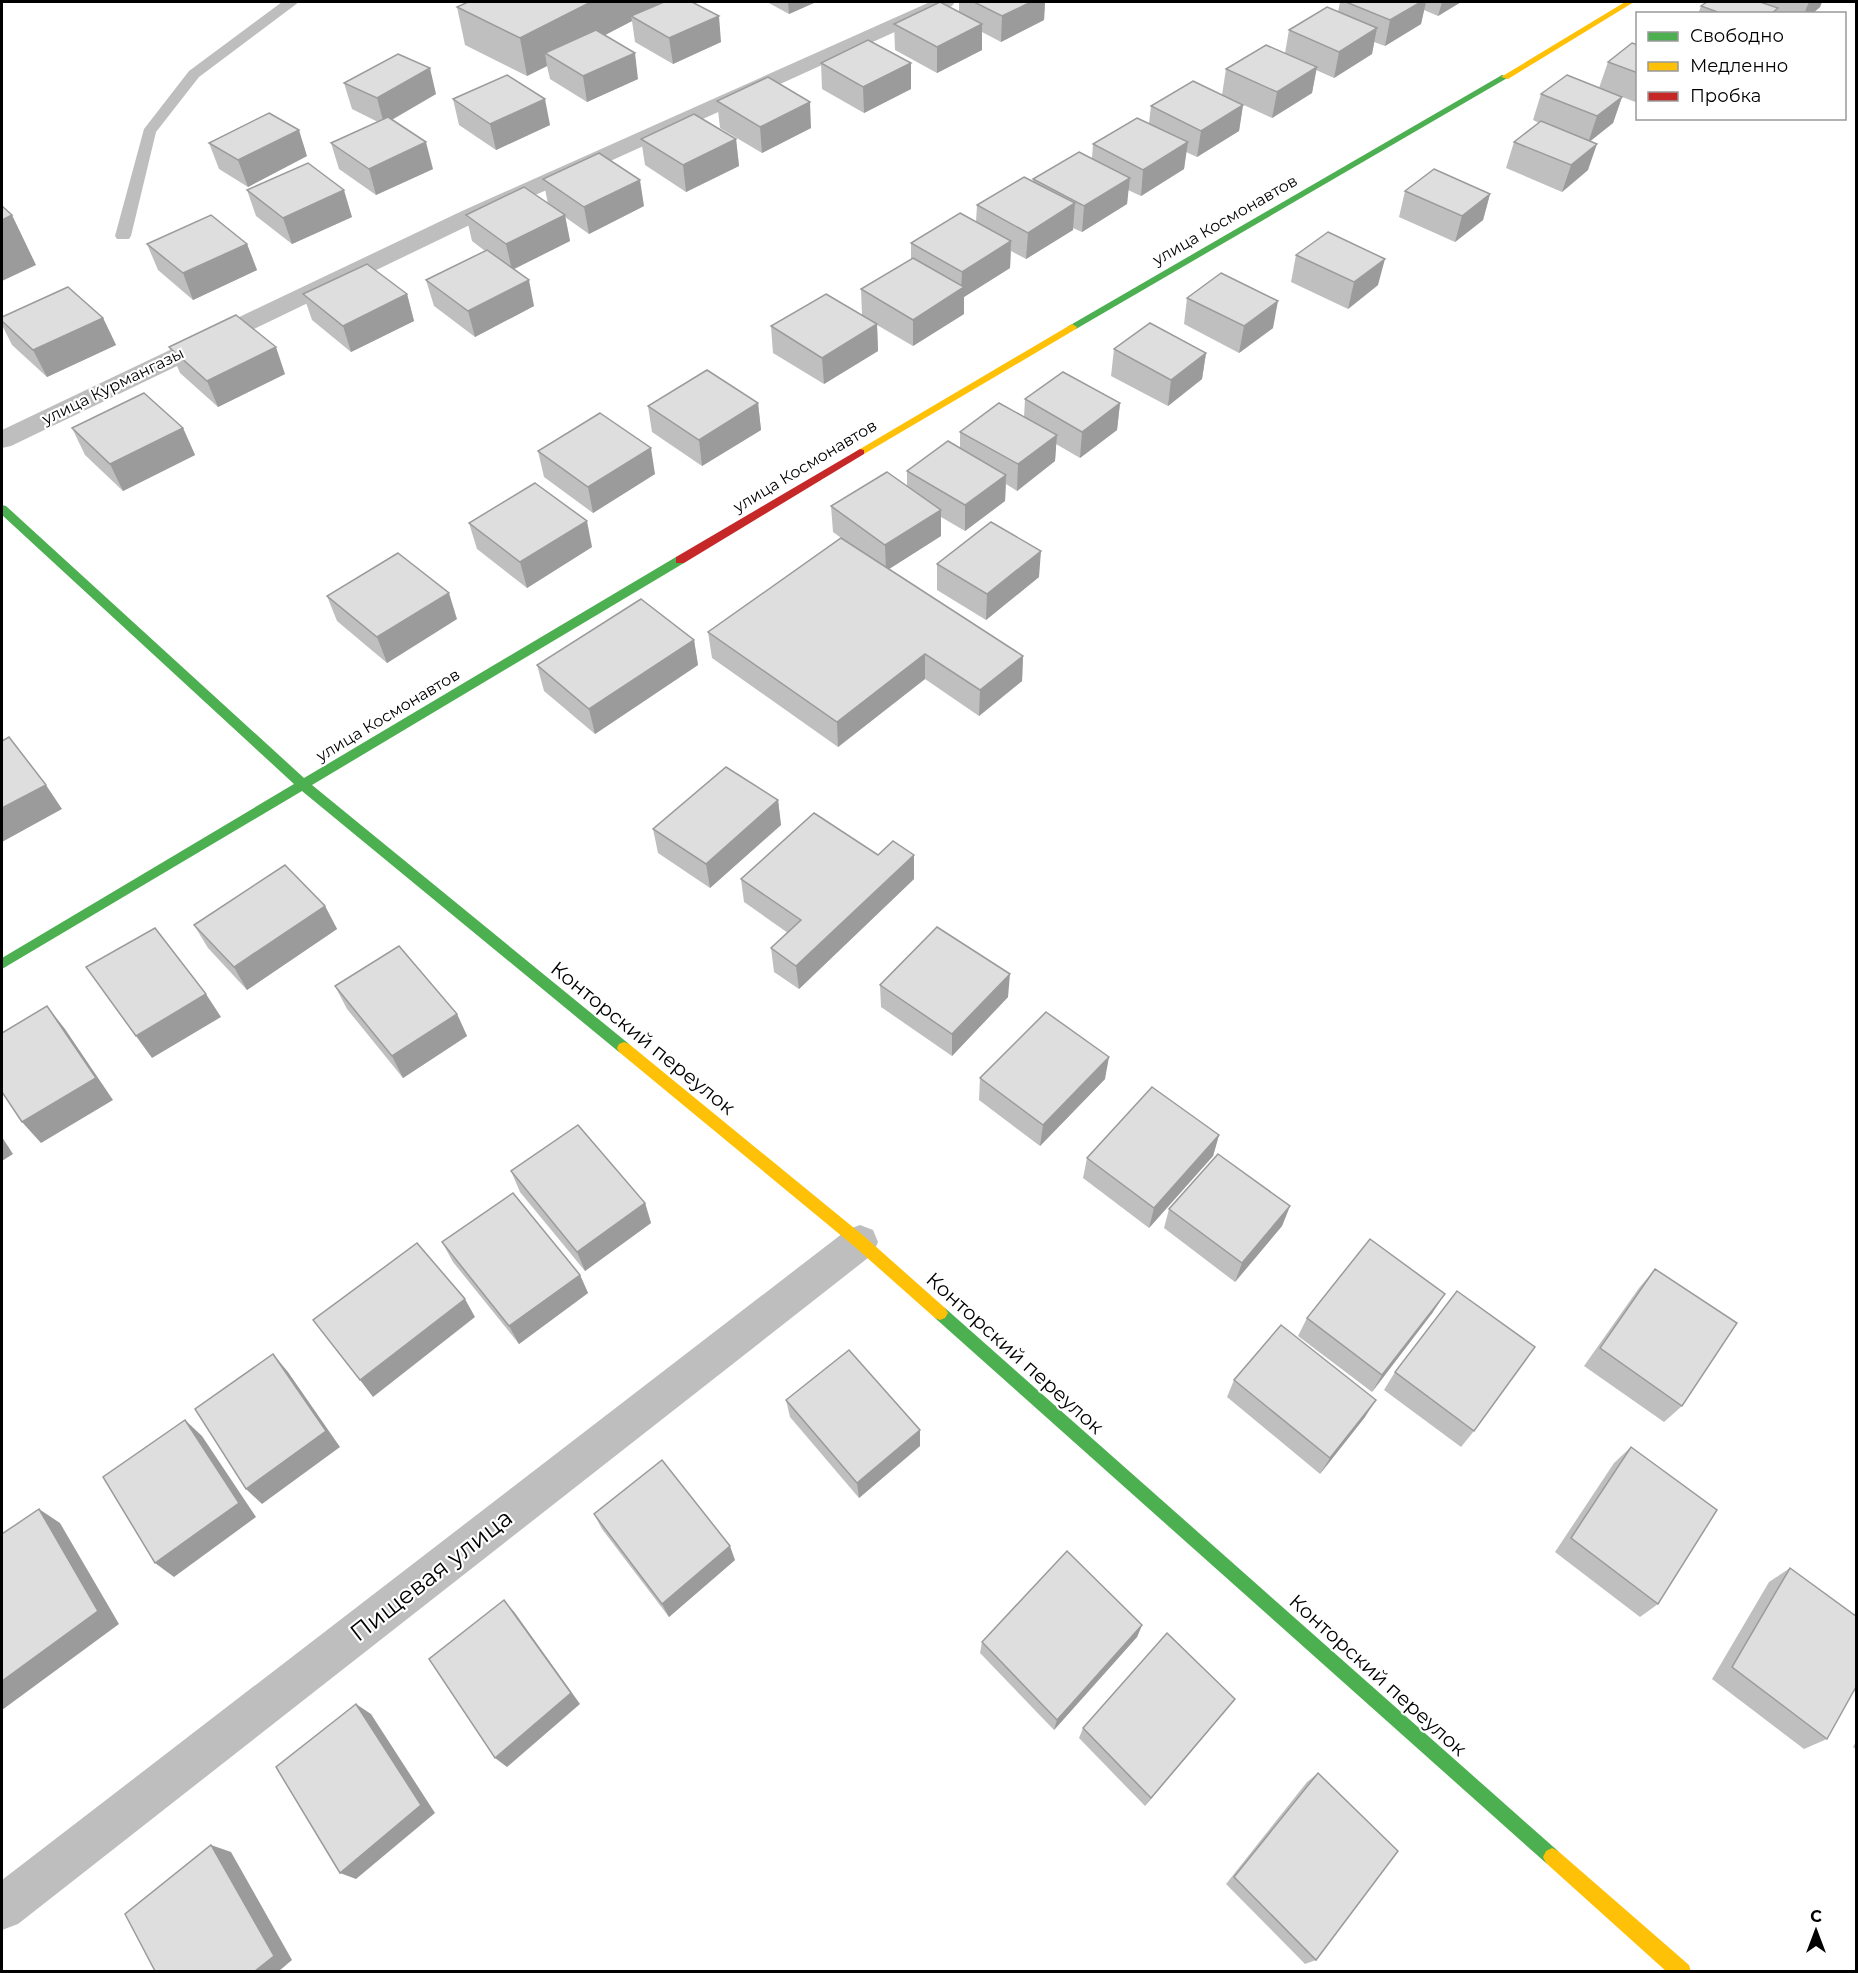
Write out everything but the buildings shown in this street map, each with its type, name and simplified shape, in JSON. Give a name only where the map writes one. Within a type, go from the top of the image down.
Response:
[{"type":"street","name":"улица Курмангазы","points":[[2,440],[470,216],[945,2]]},
{"type":"street","name":"улица Космонавтов","points":[[2,964],[1024,354],[1468,99],[1630,2]]},
{"type":"street","name":"Конторский переулок","points":[[2,509],[303,785],[860,1242],[1682,1971]]},
{"type":"street","name":"Пищевая улица","points":[[2,1908],[860,1242]]},
{"type":"lane","points":[[123,236],[149,132],[194,74],[281,4]]},
{"type":"traffic: fast","points":[[1072,327],[1505,77]]},
{"type":"traffic: fast","points":[[2,509],[303,785],[624,1048]]},
{"type":"traffic: fast","points":[[2,964],[680,560]]},
{"type":"traffic: fast","points":[[940,1313],[1552,1857]]},
{"type":"traffic: slow","points":[[1505,77],[1630,2]]},
{"type":"traffic: slow","points":[[860,452],[1072,327]]},
{"type":"traffic: slow","points":[[624,1048],[860,1242],[940,1313]]},
{"type":"traffic: slow","points":[[1552,1857],[1682,1972]]},
{"type":"traffic: jam","points":[[680,560],[860,452]]}]
